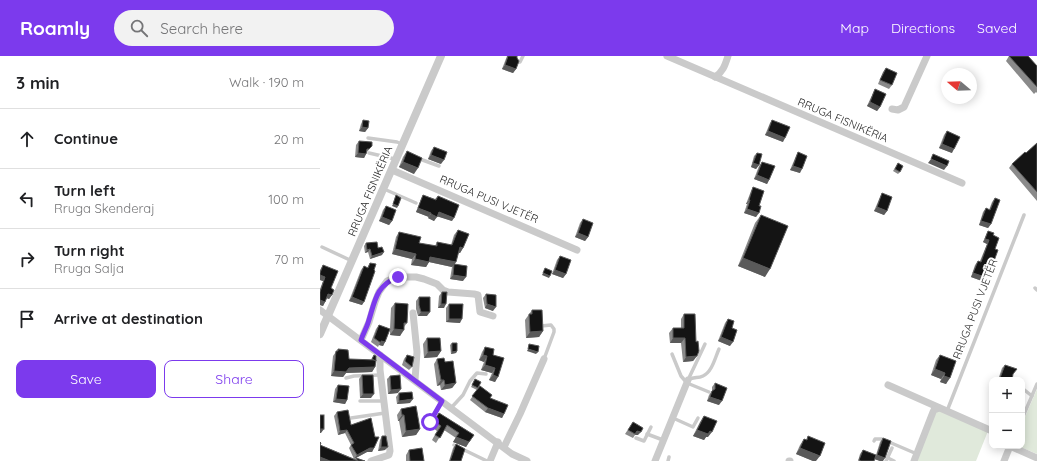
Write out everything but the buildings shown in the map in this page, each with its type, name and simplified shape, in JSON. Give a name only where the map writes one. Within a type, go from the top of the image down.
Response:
[{"type":"street","name":"RRUGA FISNIKËRIA","points":[[320,334],[383,188],[400,155],[403,144],[441,56]]},
{"type":"street","name":"RRUGA FISNIKËRIA","points":[[667,56],[962,183]]},
{"type":"street","points":[[715,77],[723,70],[728,56]]},
{"type":"street","points":[[892,109],[898,110],[904,107],[926,56]]},
{"type":"street","name":"RRUGA PUSI VJETËR","points":[[392,170],[577,250]]},
{"type":"street","points":[[361,340],[379,292],[387,281],[398,277],[424,279],[437,284],[440,288],[448,292],[474,294],[478,296],[480,312],[493,316]]},
{"type":"street","points":[[320,310],[512,454],[527,461]]},
{"type":"street","points":[[413,312],[417,352],[415,380]]},
{"type":"street","points":[[371,461],[389,454],[388,430],[380,375],[380,355]]},
{"type":"street","points":[[504,447],[544,358]]},
{"type":"street","points":[[655,461],[687,382]]},
{"type":"street","points":[[888,385],[989,430]]},
{"type":"street","points":[[916,458],[933,412],[939,408]]},
{"type":"street","points":[[489,461],[498,442]]},
{"type":"street","points":[[1004,461],[1009,449]]},
{"type":"street","points":[[1017,449],[1037,458]]},
{"type":"lane","points":[[518,62],[520,62],[523,56]]},
{"type":"lane","points":[[368,138],[403,144]]},
{"type":"lane","points":[[369,153],[400,155]]},
{"type":"lane","points":[[412,156],[439,166]]},
{"type":"lane","points":[[383,188],[416,203]]},
{"type":"lane","name":"RRUGA PUSI VJETËR","points":[[947,411],[1024,215]]},
{"type":"lane","points":[[322,246],[352,261]]},
{"type":"lane","points":[[541,326],[551,326],[554,329],[544,358]]},
{"type":"lane","points":[[687,382],[704,344]]},
{"type":"lane","points":[[687,382],[694,377],[704,376],[708,372],[712,367],[719,349]]},
{"type":"lane","points":[[672,354],[681,376],[687,382],[709,392]]},
{"type":"lane","points":[[451,408],[463,395],[473,376],[477,373],[486,374]]},
{"type":"lane","points":[[346,378],[354,376],[380,375]]},
{"type":"lane","points":[[1025,413],[1037,384]]},
{"type":"lane","points":[[1025,390],[1032,396]]},
{"type":"lane","points":[[360,401],[384,401]]},
{"type":"lane","points":[[430,422],[442,401]]},
{"type":"lane","points":[[351,418],[385,413]]},
{"type":"lane","points":[[673,418],[693,427],[698,418]]},
{"type":"lane","points":[[636,438],[644,441],[651,428]]},
{"type":"lane","points":[[647,434],[664,440]]},
{"type":"lane","points":[[874,441],[875,438],[882,439],[916,458]]},
{"type":"lane","points":[[454,445],[489,461]]},
{"type":"lane","points":[[892,448],[887,459],[894,461]]},
{"type":"shaded area","points":[[1037,389],[1037,454],[1025,449],[1025,417]]},
{"type":"shaded area","points":[[937,411],[988,431],[976,461],[917,461],[934,415]]},
{"type":"route","points":[[398,277],[387,281],[379,292],[361,340],[442,401],[430,422]]}]
